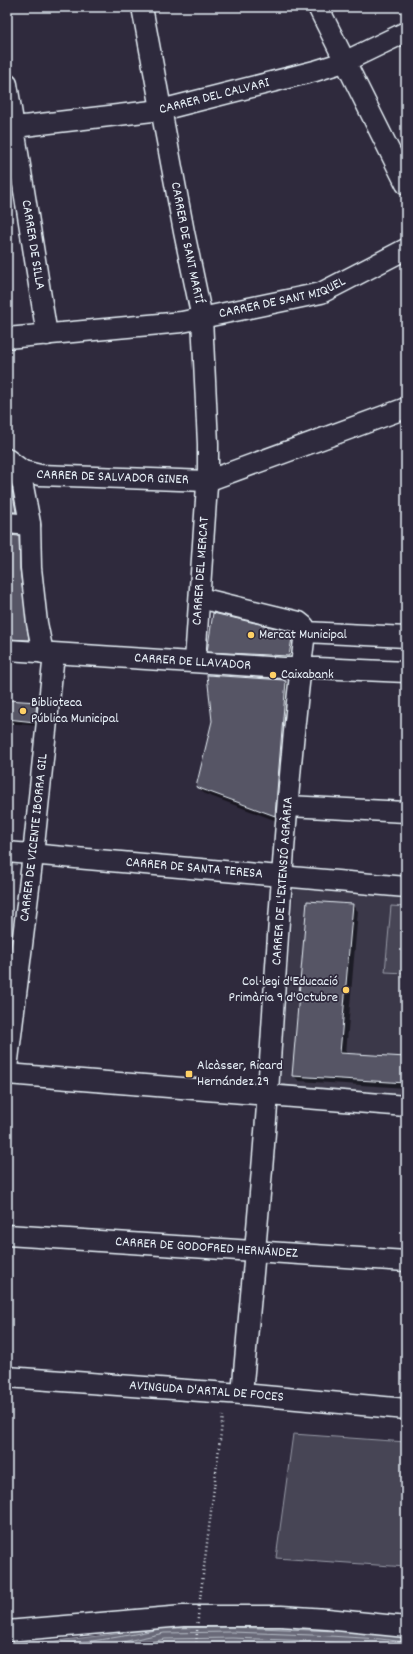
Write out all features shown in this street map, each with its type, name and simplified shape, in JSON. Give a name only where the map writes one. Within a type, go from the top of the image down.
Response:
[{"type":"street","name":"CARRER DE SANT MARTÍ","points":[[142,7],[202,318],[208,444],[207,481]]},
{"type":"street","points":[[318,7],[344,62],[406,184]]},
{"type":"street","name":"CARRER DEL CALVARI","points":[[15,127],[161,110],[315,71],[344,62],[406,32]]},
{"type":"street","name":"CARRER DE SILLA","points":[[7,84],[47,335]]},
{"type":"street","name":"CARRER DE SANT MIQUEL","points":[[7,338],[182,322],[321,293],[406,249]]},
{"type":"street","points":[[207,481],[406,408]]},
{"type":"street","name":"CARRER DE SALVADOR GINER","points":[[13,464],[23,471],[40,475],[207,481]]},
{"type":"street","name":"CARRER DE VICENTE IBORRA GIL","points":[[7,1068],[33,855],[48,653],[37,623],[31,568],[30,525],[23,486],[13,464]]},
{"type":"street","name":"CARRER DEL MERCAT","points":[[195,662],[207,481]]},
{"type":"street","points":[[7,523],[30,525]]},
{"type":"street","points":[[200,598],[299,622],[304,626],[305,632],[300,669]]},
{"type":"street","points":[[305,632],[406,637]]},
{"type":"street","name":"CARRER DE LLAVADOR","points":[[7,650],[300,669],[406,672]]},
{"type":"street","name":"CARRER DE L'EXTENSIÓ AGRÀRIA","points":[[242,1394],[268,1094],[282,877],[300,669]]},
{"type":"street","points":[[288,806],[406,812]]},
{"type":"street","name":"CARRER DE SANTA TERESA","points":[[7,852],[406,887]]},
{"type":"street","points":[[7,1074],[406,1106]]},
{"type":"street","name":"CARRER DE GODOFRED HERNÁNDEZ","points":[[7,1235],[406,1262]]},
{"type":"street","name":"AVINGUDA D'ARTAL DE FOCES","points":[[7,1377],[242,1394],[406,1409]]},
{"type":"street","points":[[7,1630],[183,1616],[281,1616],[327,1618],[406,1628]]},
{"type":"path","points":[[196,1647],[204,1556],[223,1416]]},
{"type":"shaded area","name":"Col·legi d'Educació Primària 9 d'Octubre","points":[[294,886],[406,895],[406,1096],[279,1084]]},
{"type":"shaded area","points":[[391,906],[406,907],[406,973],[385,972]]},
{"type":"shaded area","points":[[293,1434],[406,1442],[406,1567],[276,1558]]},
{"type":"water","points":[[232,1623],[406,1633],[406,1647],[7,1647],[7,1643],[55,1641],[116,1634],[163,1624]]},
{"type":"building","points":[[7,473],[12,489],[16,512],[7,512]]},
{"type":"building","points":[[7,535],[19,536],[20,569],[29,640],[7,639]]},
{"type":"building","name":"Mercat Municipal","points":[[213,613],[293,632],[289,656],[207,652]]},
{"type":"building","points":[[207,675],[286,681],[275,816],[196,787],[212,721]]},
{"type":"building","name":"Biblioteca Pública Municipal","points":[[7,700],[37,702],[35,722],[7,719]]},
{"type":"building","points":[[307,901],[353,904],[340,1053],[406,1057],[406,1083],[292,1076]]},
{"type":"place","name":"Mercat Municipal","points":[[251,635]]},
{"type":"place","name":"Caixabank","points":[[273,675]]},
{"type":"place","name":"Biblioteca Pública Municipal","points":[[23,711]]},
{"type":"place","name":"Col·legi d'Educació Primària 9 d'Octubre","points":[[346,990]]},
{"type":"place","name":"Alcàsser, Ricard Hernández 29","points":[[189,1074]]}]
